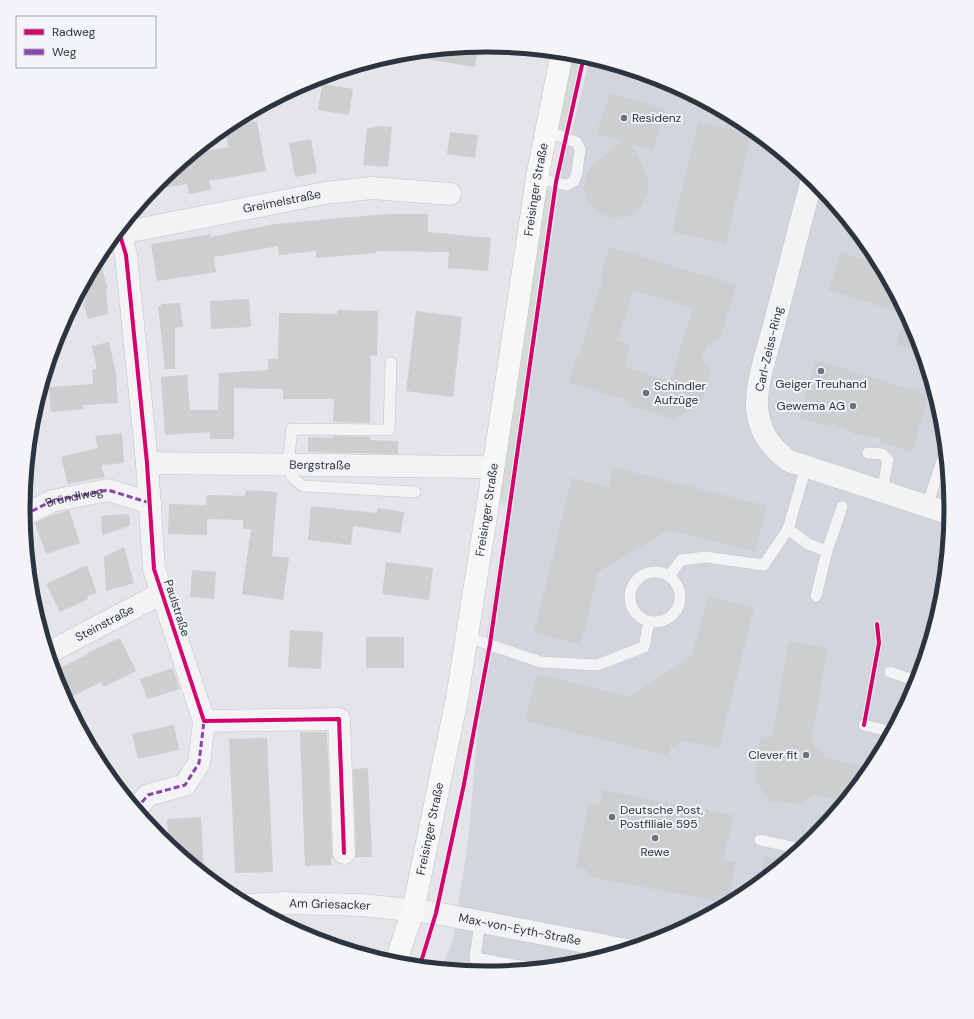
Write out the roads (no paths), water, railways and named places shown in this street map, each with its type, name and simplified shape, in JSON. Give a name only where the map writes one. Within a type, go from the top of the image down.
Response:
[{"type":"main road","name":"Freisinger Straße","points":[[397,958],[413,911],[447,749],[467,637],[537,178],[561,58]]},
{"type":"street","name":"Carl-Zeiss-Ring","points":[[810,186],[758,395],[758,414],[764,434],[774,449],[789,461],[944,512]]},
{"type":"street","name":"Greimelstraße","points":[[123,232],[325,193],[372,188],[450,194]]},
{"type":"street","name":"Paulstraße","points":[[120,237],[126,255],[147,463],[154,569],[204,721]]},
{"type":"street","name":"Bergstraße","points":[[147,463],[479,467],[493,469]]},
{"type":"street","name":"Bründlweg","points":[[30,512],[52,501],[108,490],[150,503]]},
{"type":"street","name":"Steinstraße","points":[[52,651],[162,593]]},
{"type":"street","points":[[139,806],[148,795],[185,785],[199,763],[204,721],[339,719],[344,852]]},
{"type":"street","name":"Am Griesacker","points":[[257,904],[284,903],[360,905],[413,911]]},
{"type":"street","name":"Max-von-Eyth-Straße","points":[[413,911],[436,913],[615,948]]},
{"type":"lane","points":[[537,178],[567,184],[574,181],[577,172],[580,150],[576,142],[546,131]]},
{"type":"lane","points":[[391,363],[389,430],[292,429],[288,465],[292,477],[303,486],[414,492]]},
{"type":"lane","points":[[868,453],[882,454],[888,460],[882,492]]},
{"type":"lane","points":[[927,506],[941,463]]},
{"type":"lane","points":[[669,576],[682,560],[705,557],[764,565],[788,529],[806,467]]},
{"type":"lane","points":[[816,596],[827,552],[842,508]]},
{"type":"lane","points":[[788,529],[808,544],[827,552]]},
{"type":"lane","points":[[646,573],[662,573],[669,576],[676,583],[679,590],[680,599],[678,607],[673,615],[666,620],[649,622],[642,619],[634,610],[629,599],[630,591],[633,584],[646,573]]},
{"type":"lane","points":[[467,637],[541,662],[597,665],[644,647],[649,622]]},
{"type":"lane","points":[[890,672],[911,679]]},
{"type":"lane","points":[[864,725],[887,731]]},
{"type":"lane","points":[[760,840],[794,847]]},
{"type":"lane","points":[[480,922],[475,958],[519,966]]},
{"type":"place","name":"Residenz","points":[[624,118]]},
{"type":"place","name":"Geiger Treuhand","points":[[821,371]]},
{"type":"place","name":"Schindler Aufzüge","points":[[646,393]]},
{"type":"place","name":"Gewema AG","points":[[853,406]]},
{"type":"place","name":"Clever fit","points":[[806,755]]},
{"type":"place","name":"Deutsche Post, Postfiliale 595","points":[[612,817]]},
{"type":"place","name":"Rewe","points":[[655,838]]}]
